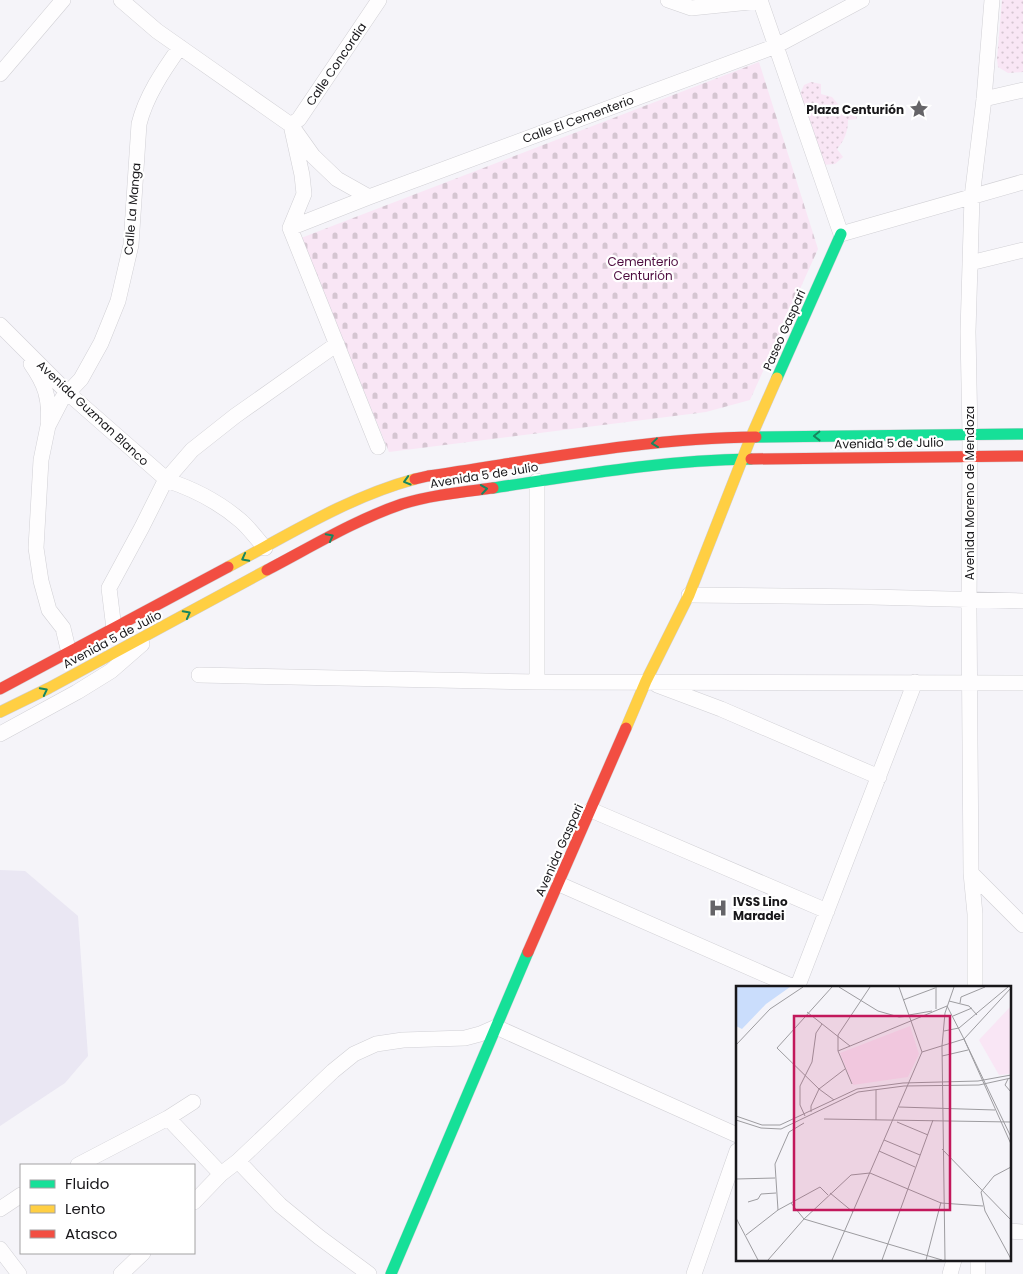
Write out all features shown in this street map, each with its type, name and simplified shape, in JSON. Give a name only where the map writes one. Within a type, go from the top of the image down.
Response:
[{"type":"street","points":[[0,74],[63,0]]},
{"type":"street","points":[[120,0],[157,31],[292,125],[319,162],[337,178],[369,196]]},
{"type":"street","name":"Calle Concordia","points":[[292,125],[299,119],[379,0]]},
{"type":"street","points":[[668,0],[691,8],[760,0],[841,234],[1023,182]]},
{"type":"street","name":"Calle El Cementerio","points":[[290,228],[369,196],[776,46],[862,0]]},
{"type":"street","name":"Avenida Moreno de Mendoza","points":[[976,986],[976,914],[971,873],[968,332],[972,197],[984,99],[992,0]]},
{"type":"street","name":"Calle La Manga","points":[[69,653],[63,628],[49,610],[40,582],[36,548],[40,460],[48,426],[62,399],[81,379],[101,343],[118,300],[131,245],[139,124],[143,108],[180,47]]},
{"type":"street","points":[[984,99],[1023,90]]},
{"type":"street","points":[[292,125],[304,194],[290,228],[378,447]]},
{"type":"street","name":"Paseo Gaspari","points":[[752,437],[841,234]]},
{"type":"street","points":[[970,263],[1023,250]]},
{"type":"street","name":"Avenida Guzman Blanco","points":[[0,325],[68,393],[166,479]]},
{"type":"street","points":[[14,338],[44,385],[49,403],[48,426]]},
{"type":"street","points":[[114,629],[109,588],[166,479],[192,450],[235,416],[337,344]]},
{"type":"street","name":"Avenida 5 de Julio","points":[[0,689],[346,504],[377,490],[412,479],[651,443],[718,437],[1023,434]]},
{"type":"street","name":"Avenida Gaspari","points":[[392,1274],[496,1027],[646,681],[689,595],[752,437]]},
{"type":"street","name":"Avenida 5 de Julio","points":[[0,712],[355,523],[385,511],[432,497],[683,461],[1023,456]]},
{"type":"street","points":[[166,479],[190,488],[222,506],[242,522],[265,548]]},
{"type":"street","points":[[537,481],[537,682]]},
{"type":"street","points":[[689,595],[1023,601]]},
{"type":"street","points":[[0,734],[77,692],[111,670],[164,626]]},
{"type":"street","points":[[199,675],[537,682],[1023,682]]},
{"type":"street","points":[[646,681],[879,776]]},
{"type":"street","points":[[798,986],[915,682]]},
{"type":"street","points":[[591,810],[827,911]]},
{"type":"street","points":[[971,873],[1023,925]]},
{"type":"street","points":[[559,884],[792,986]]},
{"type":"street","points":[[195,1201],[221,1174],[238,1161],[333,1071],[354,1054],[376,1044],[403,1040],[464,1038],[496,1027],[736,1134]]},
{"type":"street","points":[[80,1164],[168,1118],[193,1102]]},
{"type":"street","points":[[168,1118],[221,1174]]},
{"type":"street","points":[[694,1274],[736,1154]]},
{"type":"street","points":[[238,1161],[280,1205],[318,1237],[370,1274]]},
{"type":"street","points":[[0,1209],[20,1196]]},
{"type":"street","points":[[1010,1231],[1023,1232]]},
{"type":"street","points":[[0,1250],[19,1274]]},
{"type":"street","points":[[121,1274],[142,1254]]},
{"type":"shaded area","points":[[0,870],[25,871],[78,916],[88,1056],[65,1083],[0,1126]]},
{"type":"green space","points":[[1002,0],[1023,0],[1023,72],[1008,73],[998,67]]},
{"type":"green space","name":"Cementerio Centurión","points":[[759,62],[818,249],[750,400],[706,412],[389,452],[301,238]]},
{"type":"green space","points":[[811,82],[821,84],[821,94],[832,97],[844,111],[854,107],[857,119],[848,120],[845,136],[837,149],[843,157],[835,164],[822,165],[800,94],[804,85]]},
{"type":"traffic: fast","points":[[777,378],[841,234]]},
{"type":"traffic: fast","points":[[756,437],[1023,434]]},
{"type":"traffic: fast","points":[[493,488],[654,465],[751,459]]},
{"type":"traffic: fast","points":[[391,1274],[528,952]]},
{"type":"traffic: slow","points":[[626,728],[646,681],[689,595],[751,437],[777,378]]},
{"type":"traffic: slow","points":[[228,567],[342,506],[415,479]]},
{"type":"traffic: slow","points":[[0,712],[49,688],[267,570]]},
{"type":"traffic: jam","points":[[415,479],[633,446],[674,441],[756,437]]},
{"type":"traffic: jam","points":[[751,459],[1023,456]]},
{"type":"traffic: jam","points":[[267,570],[350,526],[385,510],[436,496],[493,488]]},
{"type":"traffic: jam","points":[[0,689],[228,567]]},
{"type":"traffic: jam","points":[[528,952],[626,728]]},
{"type":"place","name":"Plaza Centurión","points":[[919,109]]},
{"type":"place","name":"IVSS Lino Maradei","points":[[718,908]]}]
